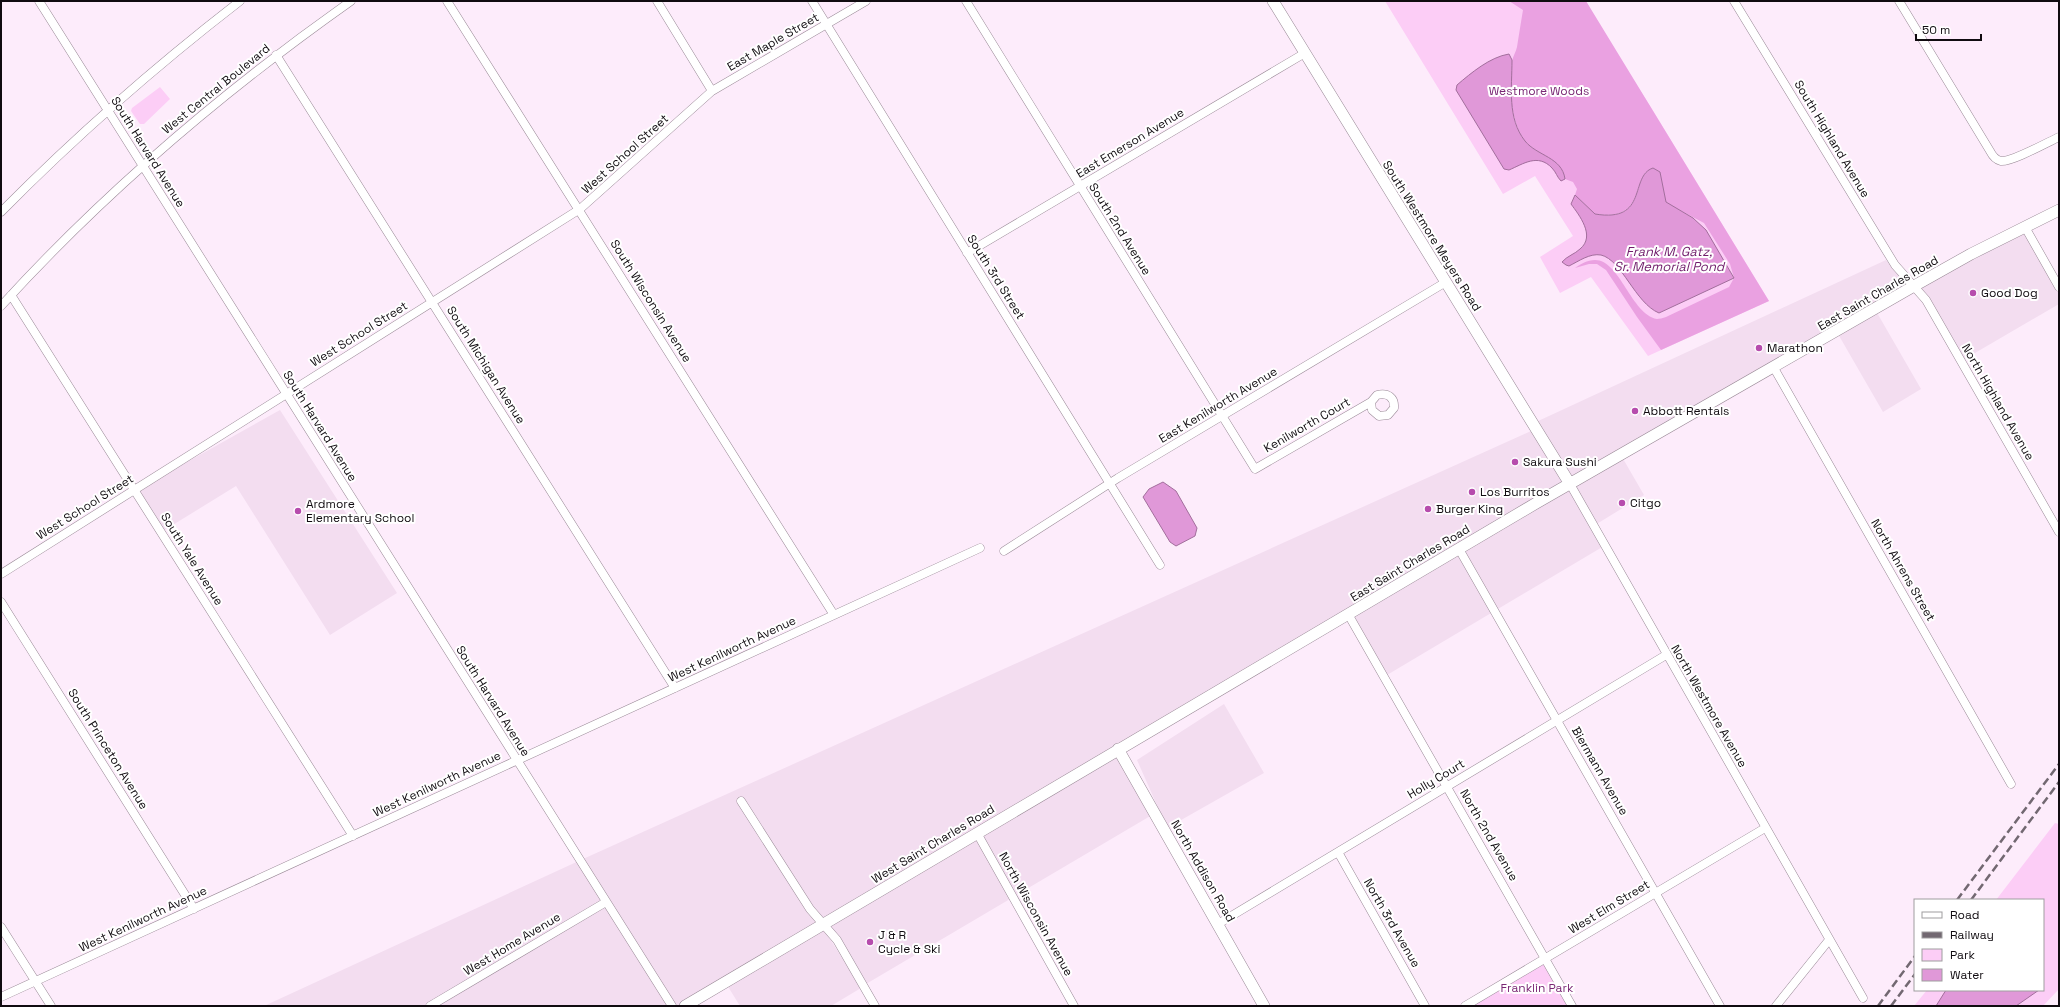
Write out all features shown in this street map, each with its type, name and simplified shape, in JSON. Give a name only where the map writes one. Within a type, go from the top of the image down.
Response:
[{"type":"main road","name":"South Westmore Meyers Road","points":[[1273,1],[1570,484]]},
{"type":"main road","name":"East Saint Charles Road","points":[[1194,705],[1570,484],[1774,368],[1914,286],[2059,210]]},
{"type":"main road","name":"West Saint Charles Road","points":[[685,1006],[1194,705]]},
{"type":"main road","name":"North Addison Road","points":[[1118,750],[1264,1006]]},
{"type":"street","name":"South Harvard Avenue","points":[[39,1],[672,1006]]},
{"type":"street","points":[[1,212],[107,110],[240,1]]},
{"type":"street","name":"West Central Boulevard","points":[[1,306],[74,231],[143,167],[199,118],[276,55],[351,1]]},
{"type":"street","name":"South Wisconsin Avenue","points":[[447,1],[580,209],[834,615]]},
{"type":"street","points":[[657,1],[712,91]]},
{"type":"street","name":"South 3rd Street","points":[[812,1],[1160,565]]},
{"type":"street","name":"East Maple Street","points":[[712,91],[866,1]]},
{"type":"street","name":"South 2nd Avenue","points":[[966,1],[1255,469]]},
{"type":"street","name":"South Highland Avenue","points":[[1734,1],[1894,265],[1914,286]]},
{"type":"street","points":[[1899,1],[1990,151],[1999,161],[2012,158],[2059,137]]},
{"type":"street","name":"East Emerson Avenue","points":[[967,253],[1305,53]]},
{"type":"street","name":"South Michigan Avenue","points":[[276,55],[675,688]]},
{"type":"street","name":"West School Street","points":[[1,574],[580,209],[594,199],[712,91]]},
{"type":"street","points":[[2025,227],[2059,287]]},
{"type":"street","name":"East Kenilworth Avenue","points":[[1004,551],[1109,483],[1446,282]]},
{"type":"street","name":"North Highland Avenue","points":[[1914,286],[1926,300],[2059,532]]},
{"type":"street","name":"South Yale Avenue","points":[[12,294],[353,836]]},
{"type":"street","name":"North Ahrens Street","points":[[1774,368],[2011,784]]},
{"type":"street","name":"Kenilworth Court","points":[[1255,469],[1371,402]]},
{"type":"street","name":"North Westmore Avenue","points":[[1570,484],[1666,655],[1863,998]]},
{"type":"street","name":"West Kenilworth Avenue","points":[[35,981],[980,548]]},
{"type":"street","name":"Biermann Avenue","points":[[1459,549],[1720,1006]]},
{"type":"street","name":"South Princeton Avenue","points":[[1,602],[194,909]]},
{"type":"street","name":"North 2nd Avenue","points":[[1348,614],[1572,1006]]},
{"type":"street","name":"Holly Court","points":[[1218,924],[1666,655]]},
{"type":"street","points":[[741,801],[810,909],[837,940],[875,1006]]},
{"type":"street","name":"West Elm Street","points":[[1465,1006],[1765,828]]},
{"type":"street","name":"North Wisconsin Avenue","points":[[977,833],[1074,1006]]},
{"type":"street","name":"North 3rd Avenue","points":[[1338,852],[1426,1006]]},
{"type":"street","name":"West Home Avenue","points":[[430,1006],[606,902]]},
{"type":"street","points":[[1,927],[51,1006]]},
{"type":"street","points":[[1776,1006],[1829,940]]},
{"type":"street","points":[[1,997],[35,981]]},
{"type":"shaded area","points":[[2024,231],[2059,291],[2059,304],[1963,360],[1920,285]]},
{"type":"shaded area","points":[[1886,260],[1908,286],[1571,481],[1536,422]]},
{"type":"shaded area","points":[[1876,311],[1921,389],[1883,412],[1838,334]]},
{"type":"shaded area","name":"Ardmore Elementary School","points":[[280,410],[397,593],[330,635],[236,486],[163,531],[137,490]]},
{"type":"shaded area","points":[[1531,431],[1564,483],[679,1006],[264,1006],[583,859]]},
{"type":"shaded area","points":[[1622,457],[1644,495],[1595,525],[1573,485]]},
{"type":"shaded area","points":[[1568,488],[1604,546],[1387,675],[1351,615]]},
{"type":"shaded area","points":[[1224,704],[1264,773],[1167,828],[1137,760]]},
{"type":"shaded area","points":[[1116,754],[1152,815],[866,984],[828,925]]},
{"type":"shaded area","points":[[823,928],[861,988],[831,1006],[740,1006],[727,985]]},
{"type":"green space","name":"Westmore Woods","points":[[1385,1],[1583,1],[1652,109],[1769,301],[1648,356],[1591,277],[1560,293],[1540,257],[1573,236],[1535,176],[1503,194]]},
{"type":"green space","points":[[1509,1],[1586,1],[1769,301],[1661,350],[1606,270],[1597,264],[1589,264],[1575,268],[1589,261],[1595,260],[1604,262],[1619,277],[1640,308],[1648,315],[1657,319],[1666,317],[1729,287],[1734,278],[1730,264],[1704,223],[1666,203],[1653,168],[1646,173],[1641,180],[1631,205],[1623,211],[1612,215],[1595,214],[1575,195],[1577,189],[1573,182],[1565,179],[1563,172],[1559,167],[1525,141],[1516,124],[1511,92],[1512,61],[1517,47],[1523,10]]},
{"type":"green space","points":[[160,87],[170,99],[144,124],[140,124],[131,111],[132,108]]},
{"type":"green space","points":[[2055,823],[2059,824],[2059,989],[2043,1006],[1914,1006],[1926,991],[2044,991],[2044,899],[1997,899]]},
{"type":"green space","name":"Franklin Park","points":[[1544,963],[1569,1006],[1471,1006]]},
{"type":"water","points":[[1509,54],[1512,60],[1511,92],[1515,123],[1519,132],[1530,146],[1554,161],[1559,166],[1565,179],[1561,181],[1552,168],[1541,161],[1530,161],[1509,170],[1504,169],[1456,90],[1457,85],[1481,66],[1495,58]]},
{"type":"water","name":"Frank M. Gatz, Sr. Memorial Pond","points":[[1653,168],[1660,172],[1666,202],[1693,218],[1706,230],[1734,278],[1659,313],[1650,308],[1616,265],[1609,259],[1601,255],[1593,255],[1569,266],[1562,262],[1585,244],[1586,232],[1582,220],[1571,204],[1575,195],[1595,214],[1612,215],[1623,212],[1631,206],[1641,180],[1646,173]]},
{"type":"water","points":[[1163,482],[1176,491],[1197,528],[1195,536],[1176,546],[1170,542],[1143,497],[1149,489]]},
{"type":"water","points":[[1945,991],[2038,991],[2016,1006],[1936,1006]]},
{"type":"railway","points":[[1958,899],[2059,764]]},
{"type":"railway","points":[[1972,899],[2059,782]]},
{"type":"railway","points":[[1878,1006],[1914,957]]},
{"type":"railway","points":[[1891,1006],[1914,975]]},
{"type":"place","name":"Good Dog","points":[[1973,293]]},
{"type":"place","name":"Marathon","points":[[1759,348]]},
{"type":"place","name":"Abbott Rentals","points":[[1635,411]]},
{"type":"place","name":"Sakura Sushi","points":[[1515,462]]},
{"type":"place","name":"Los Burritos","points":[[1472,492]]},
{"type":"place","name":"Citgo","points":[[1622,503]]},
{"type":"place","name":"Burger King","points":[[1428,509]]},
{"type":"place","name":"Ardmore Elementary School","points":[[298,511]]},
{"type":"place","name":"J & R Cycle & Ski","points":[[870,942]]}]
